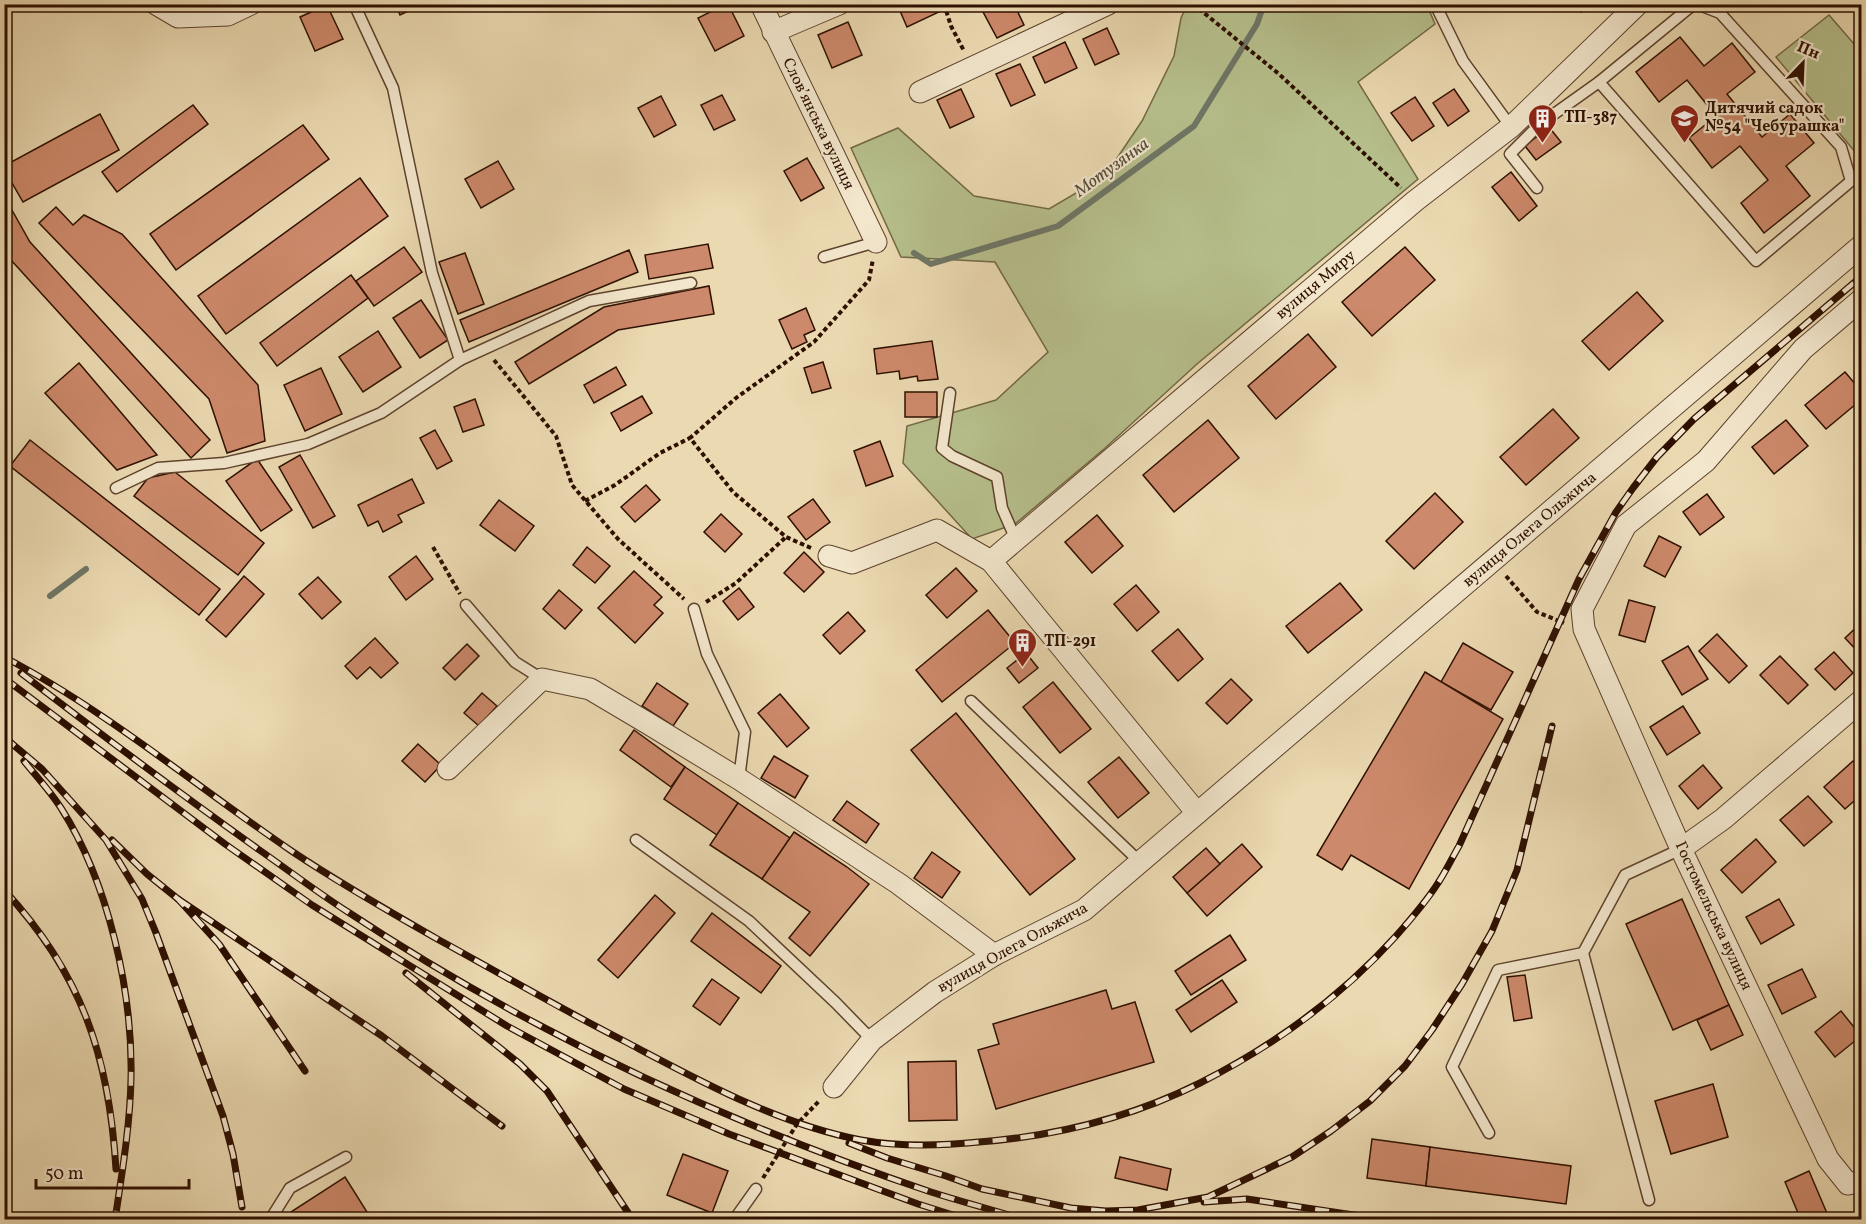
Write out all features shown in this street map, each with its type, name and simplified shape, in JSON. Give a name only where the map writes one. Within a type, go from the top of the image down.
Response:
[{"type":"street","points":[[156,4],[178,17],[228,15],[251,4]]},
{"type":"street","name":"Словʼянська вулиця","points":[[761,4],[876,242]]},
{"type":"street","points":[[773,32],[839,4]]},
{"type":"street","points":[[920,92],[1108,4]]},
{"type":"street","name":"вулиця Миру","points":[[991,561],[1415,201],[1511,127],[1638,4]]},
{"type":"street","name":"вулиця Олега Ольжича","points":[[834,1087],[872,1040],[935,992],[994,955],[1084,910],[1862,246]]},
{"type":"street","points":[[1584,630],[1582,609],[1626,525],[1706,460],[1803,349],[1862,299]]},
{"type":"street","points":[[829,556],[852,563],[937,530],[991,561],[1197,813]]},
{"type":"street","name":"Гостомельська вулиця","points":[[1584,630],[1681,849],[1828,1159],[1848,1184],[1862,1181]]},
{"type":"street","points":[[448,769],[542,679],[590,689],[739,779],[899,884],[994,955]]},
{"type":"street","points":[[1681,849],[1723,819],[1862,700]]},
{"type":"lane","points":[[354,4],[393,88],[432,273],[460,360]]},
{"type":"lane","points":[[1435,4],[1462,61],[1511,127]]},
{"type":"lane","points":[[1537,188],[1510,154],[1540,124],[1599,81],[1696,4],[1720,13],[1841,147],[1851,181],[1756,261],[1599,81]]},
{"type":"lane","points":[[824,257],[876,242]]},
{"type":"lane","points":[[116,488],[158,468],[224,463],[309,444],[381,413],[460,360],[589,301],[691,283]]},
{"type":"lane","points":[[950,393],[942,448],[952,456],[997,477],[1002,508],[1016,540]]},
{"type":"lane","points":[[466,605],[515,662],[542,679]]},
{"type":"lane","points":[[694,609],[707,654],[745,732],[739,779]]},
{"type":"lane","points":[[971,701],[1140,862]]},
{"type":"lane","points":[[636,840],[749,921],[872,1040]]},
{"type":"lane","points":[[1649,1200],[1583,953],[1625,875],[1681,849]]},
{"type":"lane","points":[[1489,1133],[1452,1067],[1498,970],[1583,953]]},
{"type":"lane","points":[[270,1220],[290,1188],[346,1157]]},
{"type":"lane","points":[[734,1220],[756,1188]]},
{"type":"path","points":[[944,4],[951,26],[972,68]]},
{"type":"path","points":[[1193,4],[1279,74],[1415,201]]},
{"type":"path","points":[[585,501],[615,485],[660,453],[690,438],[736,398],[814,342],[869,280],[876,242]]},
{"type":"path","points":[[486,350],[556,436],[572,485],[618,539],[694,609],[736,583],[786,537]]},
{"type":"path","points":[[690,438],[733,492],[786,537],[829,556]]},
{"type":"path","points":[[433,547],[466,605]]},
{"type":"path","points":[[1494,561],[1537,612],[1584,630]]},
{"type":"path","points":[[756,1188],[797,1124],[834,1087]]},
{"type":"green space","points":[[1187,5],[1427,5],[1435,24],[1358,82],[1418,179],[1197,364],[1104,449],[1015,524],[972,539],[903,463],[907,426],[996,400],[1048,352],[995,262],[901,257],[851,148],[898,128],[974,196],[1049,209],[1105,176],[1142,121],[1174,56],[1181,18]]},
{"type":"green space","points":[[1829,15],[1861,52],[1861,159],[1776,57]]},
{"type":"building","points":[[396,4],[423,4],[400,15]]},
{"type":"building","points":[[726,4],[744,36],[715,51],[698,18]]},
{"type":"building","points":[[897,4],[938,4],[941,11],[907,27]]},
{"type":"building","points":[[993,4],[1014,4],[1024,25],[997,38],[982,10]]},
{"type":"building","points":[[1573,4],[1589,4],[1581,12]]},
{"type":"building","points":[[327,5],[343,39],[315,51],[300,17]]},
{"type":"building","points":[[848,22],[862,55],[832,68],[818,35]]},
{"type":"building","points":[[1107,28],[1119,54],[1095,65],[1083,39]]},
{"type":"building","points":[[1680,37],[1704,66],[1732,43],[1755,72],[1727,94],[1762,137],[1790,114],[1814,143],[1786,166],[1810,196],[1764,233],[1741,203],[1768,180],[1740,146],[1712,168],[1689,138],[1716,116],[1687,80],[1659,102],[1636,72]]},
{"type":"building","points":[[1065,42],[1077,68],[1045,83],[1033,57]]},
{"type":"building","points":[[1020,64],[1035,95],[1011,106],[996,74]]},
{"type":"building","points":[[961,89],[974,117],[950,128],[937,100]]},
{"type":"building","points":[[1454,89],[1469,111],[1448,126],[1433,103]]},
{"type":"building","points":[[722,95],[735,120],[714,130],[701,105]]},
{"type":"building","points":[[661,96],[676,125],[654,137],[638,108]]},
{"type":"building","points":[[1415,97],[1434,126],[1412,141],[1391,113]]},
{"type":"building","points":[[193,105],[208,124],[117,192],[102,172]]},
{"type":"building","points":[[100,114],[119,150],[23,202],[4,166]]},
{"type":"building","points":[[303,125],[329,159],[176,270],[150,234]]},
{"type":"building","name":"ТП-387","points":[[1549,127],[1561,142],[1536,160],[1525,146]]},
{"type":"building","points":[[807,158],[824,188],[801,201],[784,171]]},
{"type":"building","points":[[498,161],[514,189],[481,208],[465,179]]},
{"type":"building","points":[[1511,172],[1537,206],[1519,221],[1492,187]]},
{"type":"building","points":[[360,178],[388,216],[226,334],[198,296]]},
{"type":"building","points":[[4,196],[30,242],[210,440],[191,458],[11,260],[4,249]]},
{"type":"building","points":[[56,207],[73,225],[84,215],[122,234],[258,385],[265,441],[227,453],[209,399],[39,223]]},
{"type":"building","points":[[708,244],[713,268],[649,279],[645,255]]},
{"type":"building","points":[[404,247],[422,272],[374,306],[356,281]]},
{"type":"building","points":[[1405,247],[1435,280],[1372,336],[1342,302]]},
{"type":"building","points":[[629,250],[638,272],[469,342],[460,320]]},
{"type":"building","points":[[465,253],[484,304],[458,314],[439,262]]},
{"type":"building","points":[[351,275],[368,298],[277,366],[260,343]]},
{"type":"building","points":[[709,286],[714,314],[618,330],[529,384],[515,362],[604,307]]},
{"type":"building","points":[[1637,292],[1663,321],[1609,370],[1582,341]]},
{"type":"building","points":[[421,300],[448,340],[420,358],[393,318]]},
{"type":"building","points":[[806,308],[815,330],[804,335],[807,342],[792,349],[779,320]]},
{"type":"building","points":[[378,331],[401,367],[363,392],[339,357]]},
{"type":"building","points":[[1308,334],[1336,367],[1276,419],[1248,386]]},
{"type":"building","points":[[932,341],[938,379],[918,381],[917,376],[900,379],[899,371],[877,374],[874,349]]},
{"type":"building","points":[[823,362],[831,388],[812,393],[804,368]]},
{"type":"building","points":[[79,363],[157,455],[117,470],[45,393]]},
{"type":"building","points":[[616,367],[626,385],[594,403],[584,385]]},
{"type":"building","points":[[321,368],[342,414],[305,431],[284,385]]},
{"type":"building","points":[[1845,372],[1862,392],[1862,399],[1826,429],[1805,405]]},
{"type":"building","points":[[905,392],[937,392],[937,417],[905,417]]},
{"type":"building","points":[[642,396],[652,413],[621,431],[611,413]]},
{"type":"building","points":[[475,399],[484,425],[463,432],[454,407]]},
{"type":"building","points":[[1553,409],[1579,438],[1526,485],[1500,457]]},
{"type":"building","points":[[1208,420],[1239,458],[1174,512],[1143,475]]},
{"type":"building","points":[[1786,420],[1808,446],[1774,474],[1752,447]]},
{"type":"building","points":[[435,430],[452,461],[437,469],[420,438]]},
{"type":"building","points":[[30,440],[220,589],[199,615],[10,466]]},
{"type":"building","points":[[880,441],[893,476],[866,486],[854,451]]},
{"type":"building","points":[[300,455],[335,516],[313,528],[279,467]]},
{"type":"building","points":[[257,459],[292,510],[261,531],[226,481]]},
{"type":"building","points":[[175,472],[264,543],[238,575],[134,496],[148,478]]},
{"type":"building","points":[[412,479],[424,503],[398,515],[402,522],[383,532],[378,521],[368,526],[358,505]]},
{"type":"building","points":[[646,485],[660,500],[635,522],[621,507]]},
{"type":"building","points":[[1435,493],[1463,522],[1414,569],[1386,541]]},
{"type":"building","points":[[1707,494],[1724,517],[1700,535],[1683,512]]},
{"type":"building","points":[[813,499],[830,522],[806,540],[788,517]]},
{"type":"building","points":[[499,500],[534,526],[515,551],[480,525]]},
{"type":"building","points":[[721,514],[742,534],[725,552],[704,532]]},
{"type":"building","points":[[1097,515],[1123,546],[1092,573],[1065,542]]},
{"type":"building","points":[[1659,536],[1681,547],[1665,577],[1644,566]]},
{"type":"building","points":[[587,547],[610,566],[595,583],[573,565]]},
{"type":"building","points":[[804,552],[824,572],[804,592],[784,573]]},
{"type":"building","points":[[416,556],[433,579],[406,600],[389,577]]},
{"type":"building","points":[[956,568],[977,591],[947,618],[926,595]]},
{"type":"building","points":[[634,571],[662,597],[654,605],[663,613],[635,643],[598,608]]},
{"type":"building","points":[[244,576],[264,594],[226,637],[206,620]]},
{"type":"building","points":[[318,577],[341,602],[322,619],[299,594]]},
{"type":"building","points":[[1340,583],[1362,610],[1308,653],[1286,626]]},
{"type":"building","points":[[1136,585],[1159,612],[1137,631],[1114,604]]},
{"type":"building","points":[[739,588],[754,607],[738,620],[723,601]]},
{"type":"building","points":[[559,590],[582,610],[565,629],[543,609]]},
{"type":"building","points":[[1629,600],[1655,607],[1645,642],[1619,635]]},
{"type":"building","points":[[988,610],[1015,643],[942,702],[916,670]]},
{"type":"building","points":[[848,612],[865,631],[840,654],[823,635]]},
{"type":"building","points":[[1862,622],[1862,656],[1845,638]]},
{"type":"building","points":[[1178,629],[1203,659],[1178,681],[1152,651]]},
{"type":"building","points":[[1717,634],[1747,666],[1729,683],[1699,651]]},
{"type":"building","points":[[375,638],[398,663],[381,678],[370,667],[357,679],[345,666]]},
{"type":"building","points":[[1463,643],[1513,672],[1491,710],[1441,682]]},
{"type":"building","points":[[467,644],[479,656],[455,680],[443,668]]},
{"type":"building","points":[[1688,646],[1708,679],[1682,695],[1662,661]]},
{"type":"building","points":[[1834,652],[1853,673],[1835,690],[1815,669]]},
{"type":"building","name":"ТП-291","points":[[1026,653],[1038,668],[1019,683],[1007,668]]},
{"type":"building","points":[[1780,656],[1808,685],[1788,704],[1760,675]]},
{"type":"building","points":[[1425,672],[1503,719],[1409,889],[1351,855],[1342,870],[1317,855]]},
{"type":"building","points":[[1231,679],[1252,700],[1227,724],[1206,703]]},
{"type":"building","points":[[1053,682],[1091,729],[1060,753],[1023,707]]},
{"type":"building","points":[[657,683],[688,704],[673,726],[642,706]]},
{"type":"building","points":[[482,693],[497,706],[479,726],[464,713]]},
{"type":"building","points":[[780,694],[809,728],[787,747],[758,713]]},
{"type":"building","points":[[1683,706],[1700,733],[1667,755],[1650,727]]},
{"type":"building","points":[[956,713],[1075,859],[1030,895],[911,750]]},
{"type":"building","points":[[634,730],[685,767],[671,787],[620,750]]},
{"type":"building","points":[[418,744],[441,765],[425,782],[402,761]]},
{"type":"building","points":[[774,756],[808,776],[795,798],[761,778]]},
{"type":"building","points":[[1119,757],[1149,793],[1118,818],[1088,782]]},
{"type":"building","points":[[1853,761],[1862,770],[1862,794],[1845,809],[1824,787]]},
{"type":"building","points":[[1703,765],[1722,788],[1698,809],[1679,786]]},
{"type":"building","points":[[685,767],[738,803],[717,835],[664,799]]},
{"type":"building","points":[[1808,796],[1832,822],[1804,846],[1780,820]]},
{"type":"building","points":[[847,801],[879,824],[866,843],[833,820]]},
{"type":"building","points":[[738,803],[790,838],[762,879],[710,845]]},
{"type":"building","points":[[794,832],[869,884],[810,956],[789,938],[810,912],[762,879]]},
{"type":"building","points":[[1756,839],[1776,862],[1742,893],[1721,870]]},
{"type":"building","points":[[1242,844],[1262,867],[1207,916],[1187,893]]},
{"type":"building","points":[[1206,848],[1220,864],[1187,893],[1173,877]]},
{"type":"building","points":[[932,852],[960,872],[942,898],[914,878]]},
{"type":"building","points":[[655,895],[675,913],[618,978],[598,960]]},
{"type":"building","points":[[1682,899],[1729,1005],[1673,1030],[1626,924]]},
{"type":"building","points":[[1779,899],[1794,925],[1761,944],[1746,917]]},
{"type":"building","points":[[712,913],[781,966],[761,993],[691,941]]},
{"type":"building","points":[[1230,935],[1246,960],[1191,995],[1175,971]]},
{"type":"building","points":[[1802,969],[1816,997],[1782,1014],[1768,985]]},
{"type":"building","points":[[1525,975],[1532,1018],[1514,1021],[1507,977]]},
{"type":"building","points":[[712,979],[739,998],[720,1025],[693,1006]]},
{"type":"building","points":[[1222,980],[1237,1002],[1191,1032],[1176,1010]]},
{"type":"building","points":[[1106,990],[1112,1009],[1135,1002],[1154,1062],[996,1109],[978,1050],[999,1044],[993,1024]]},
{"type":"building","points":[[1729,1005],[1743,1035],[1711,1050],[1697,1020]]},
{"type":"building","points":[[1841,1011],[1861,1036],[1835,1057],[1815,1032]]},
{"type":"building","points":[[956,1061],[957,1120],[909,1121],[908,1062]]},
{"type":"building","points":[[1713,1084],[1728,1137],[1671,1154],[1655,1101]]},
{"type":"building","points":[[1372,1139],[1430,1147],[1426,1186],[1367,1178]]},
{"type":"building","points":[[1430,1147],[1571,1166],[1566,1204],[1426,1186]]},
{"type":"building","points":[[683,1154],[728,1171],[712,1213],[667,1195]]},
{"type":"building","points":[[1120,1157],[1171,1169],[1167,1190],[1115,1178]]},
{"type":"building","points":[[1809,1171],[1829,1218],[1825,1220],[1801,1220],[1785,1182]]},
{"type":"building","points":[[345,1177],[372,1220],[280,1219]]},
{"type":"waterway","name":"Мотузянка","points":[[914,253],[931,264],[1058,226],[1194,126],[1257,24],[1264,4]]},
{"type":"waterway","name":"Мотузянка","points":[[50,596],[86,569]]},
{"type":"railway","points":[[4,657],[42,678],[115,725],[257,827],[347,887],[579,1017],[740,1100],[830,1133],[890,1144],[964,1143],[1065,1130],[1147,1106],[1200,1083],[1254,1053],[1329,1000],[1396,936],[1433,890],[1459,846],[1579,579],[1616,512],[1657,457],[1694,419],[1862,276]]},
{"type":"railway","points":[[21,673],[168,784],[325,897],[486,996],[630,1071],[779,1136],[931,1192],[1025,1220]]},
{"type":"railway","points":[[4,678],[225,844],[312,905],[507,1026],[624,1089],[729,1134],[918,1204],[969,1220]]},
{"type":"railway","points":[[849,1143],[982,1189],[1071,1208],[1106,1211],[1138,1210],[1208,1197],[1292,1157],[1370,1101],[1405,1066],[1462,984],[1492,931],[1517,870],[1552,726]]},
{"type":"railway","points":[[4,737],[42,769],[106,840],[142,899],[223,1116],[233,1154],[242,1207]]},
{"type":"railway","points":[[24,761],[57,802],[78,837],[104,903],[122,974],[128,1010],[131,1079],[127,1132],[115,1220]]},
{"type":"railway","points":[[112,840],[147,874],[178,899],[219,944],[305,1071]]},
{"type":"railway","points":[[4,890],[31,921],[53,953],[72,985],[87,1019],[107,1090],[116,1169]]},
{"type":"railway","points":[[178,899],[382,1036],[502,1126]]},
{"type":"railway","points":[[406,973],[520,1064],[547,1091],[633,1220]]},
{"type":"railway","points":[[1204,1202],[1247,1199],[1387,1220]]},
{"type":"place","name":"ТП-387","points":[[1543,144]]},
{"type":"place","name":"Дитячий садок №54 \"Чебурашка\"","points":[[1684,144]]},
{"type":"place","name":"ТП-291","points":[[1023,668]]}]
